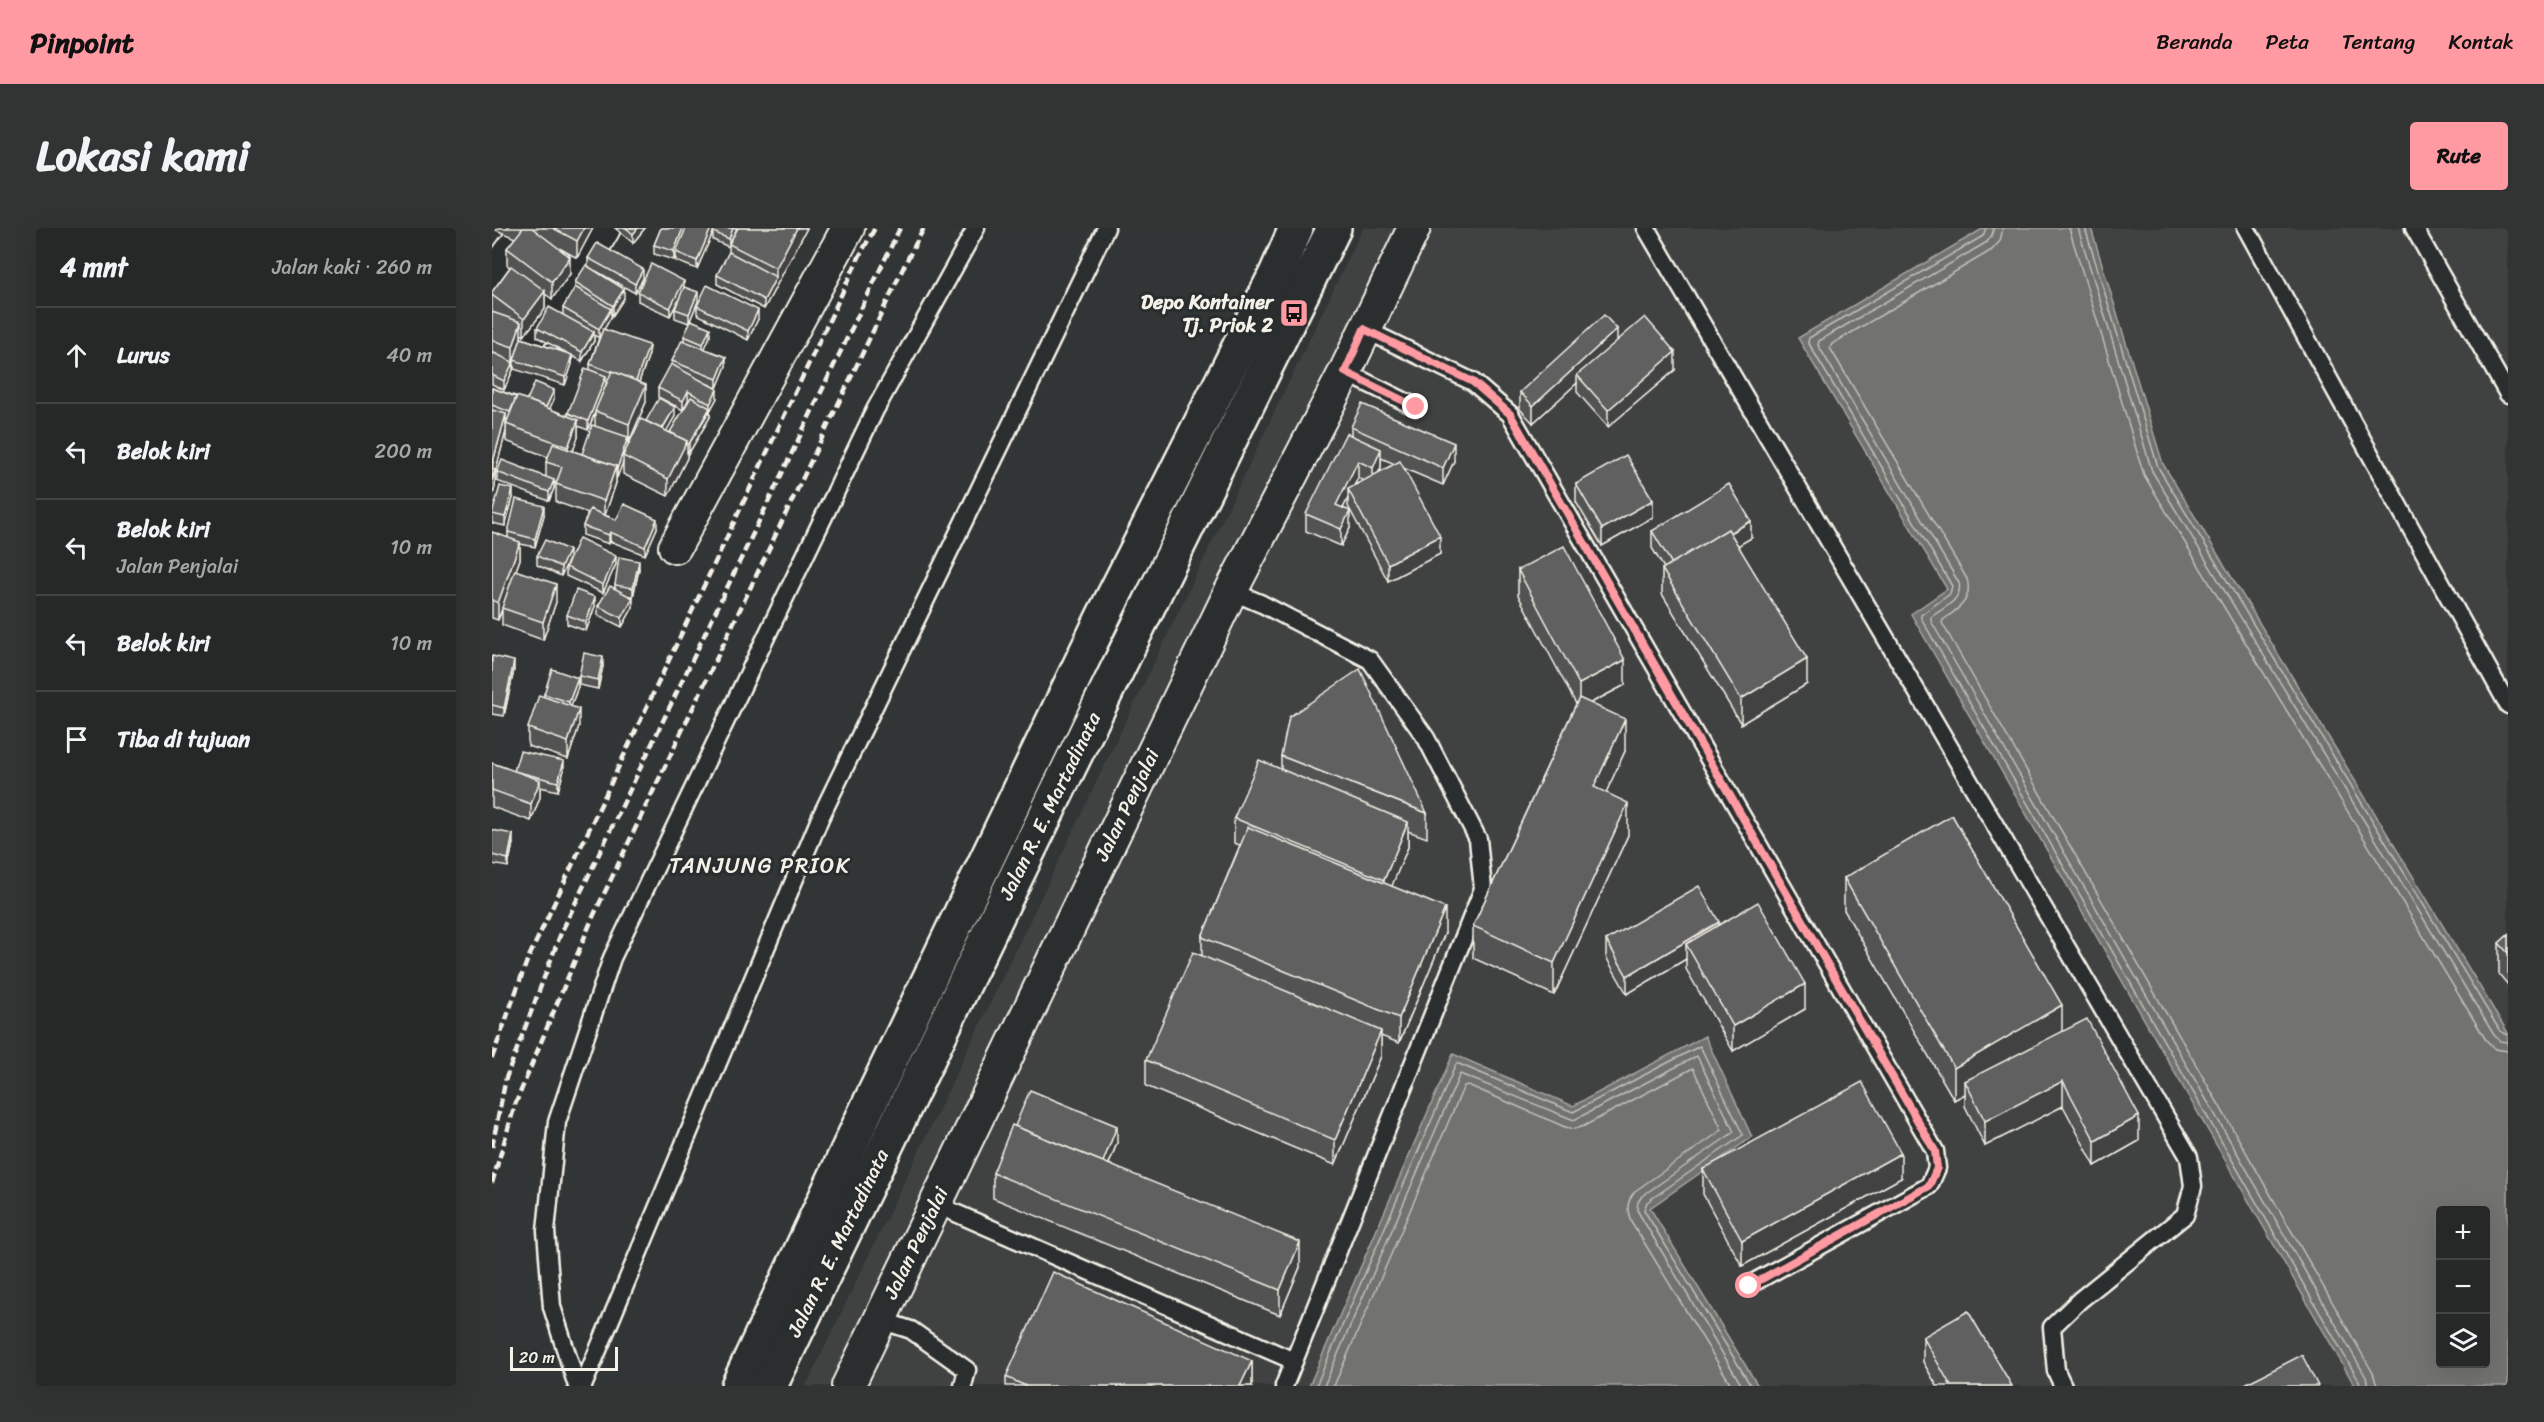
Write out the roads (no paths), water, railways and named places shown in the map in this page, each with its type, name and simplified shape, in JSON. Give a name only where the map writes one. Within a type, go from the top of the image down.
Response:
[{"type":"highway","name":"Jalan R. E. Martadinata","points":[[738,1386],[865,1113],[1103,617],[1276,274],[1296,228]]},
{"type":"highway","name":"Jalan R. E. Martadinata","points":[[770,1386],[1054,798],[1334,228]]},
{"type":"street","points":[[492,279],[527,228]]},
{"type":"street","points":[[492,321],[525,338],[536,332],[561,298],[604,228]]},
{"type":"street","points":[[675,547],[848,228]]},
{"type":"street","name":"Jalan Penjalai","points":[[848,1386],[1231,591],[1345,372],[1414,228]]},
{"type":"lane","points":[[577,1386],[552,1307],[546,1232],[557,1122],[612,958],[875,410],[976,228]]},
{"type":"lane","points":[[583,1386],[821,816],[1106,228]]},
{"type":"lane","points":[[1646,228],[2189,1157],[2193,1186],[2185,1215],[2080,1300],[2052,1327],[2056,1371],[2063,1386]]},
{"type":"lane","points":[[2246,228],[2508,705]]},
{"type":"lane","points":[[2414,228],[2508,394]]},
{"type":"lane","points":[[1364,329],[1473,382],[1510,414],[1935,1151],[1937,1168],[1929,1186],[1749,1286]]},
{"type":"lane","points":[[1345,372],[1416,407]]},
{"type":"lane","points":[[1231,591],[1262,604],[1370,660],[1426,738],[1478,839],[1483,889],[1284,1386]]},
{"type":"lane","points":[[935,1204],[1294,1362]]},
{"type":"lane","points":[[880,1320],[911,1330],[967,1370],[963,1386]]},
{"type":"water","points":[[1984,228],[2091,228],[2163,464],[2508,1033],[2508,1386],[2355,1386],[1911,614],[1947,589],[1798,338]]},
{"type":"water","points":[[1705,1036],[1752,1137],[1650,1208],[1758,1386],[1309,1386],[1453,1054],[1573,1106]]},
{"type":"railway","points":[[492,1058],[527,961],[860,255],[875,228]]},
{"type":"railway","points":[[492,1147],[506,1078],[561,933],[900,228]]},
{"type":"railway","points":[[492,1183],[515,1105],[592,919],[924,228]]},
{"type":"place","name":"Depo Kontainer Tj. Priok 2","points":[[1294,313]]},
{"type":"district","name":"TANJUNG PRIOK","points":[[760,865]]}]
